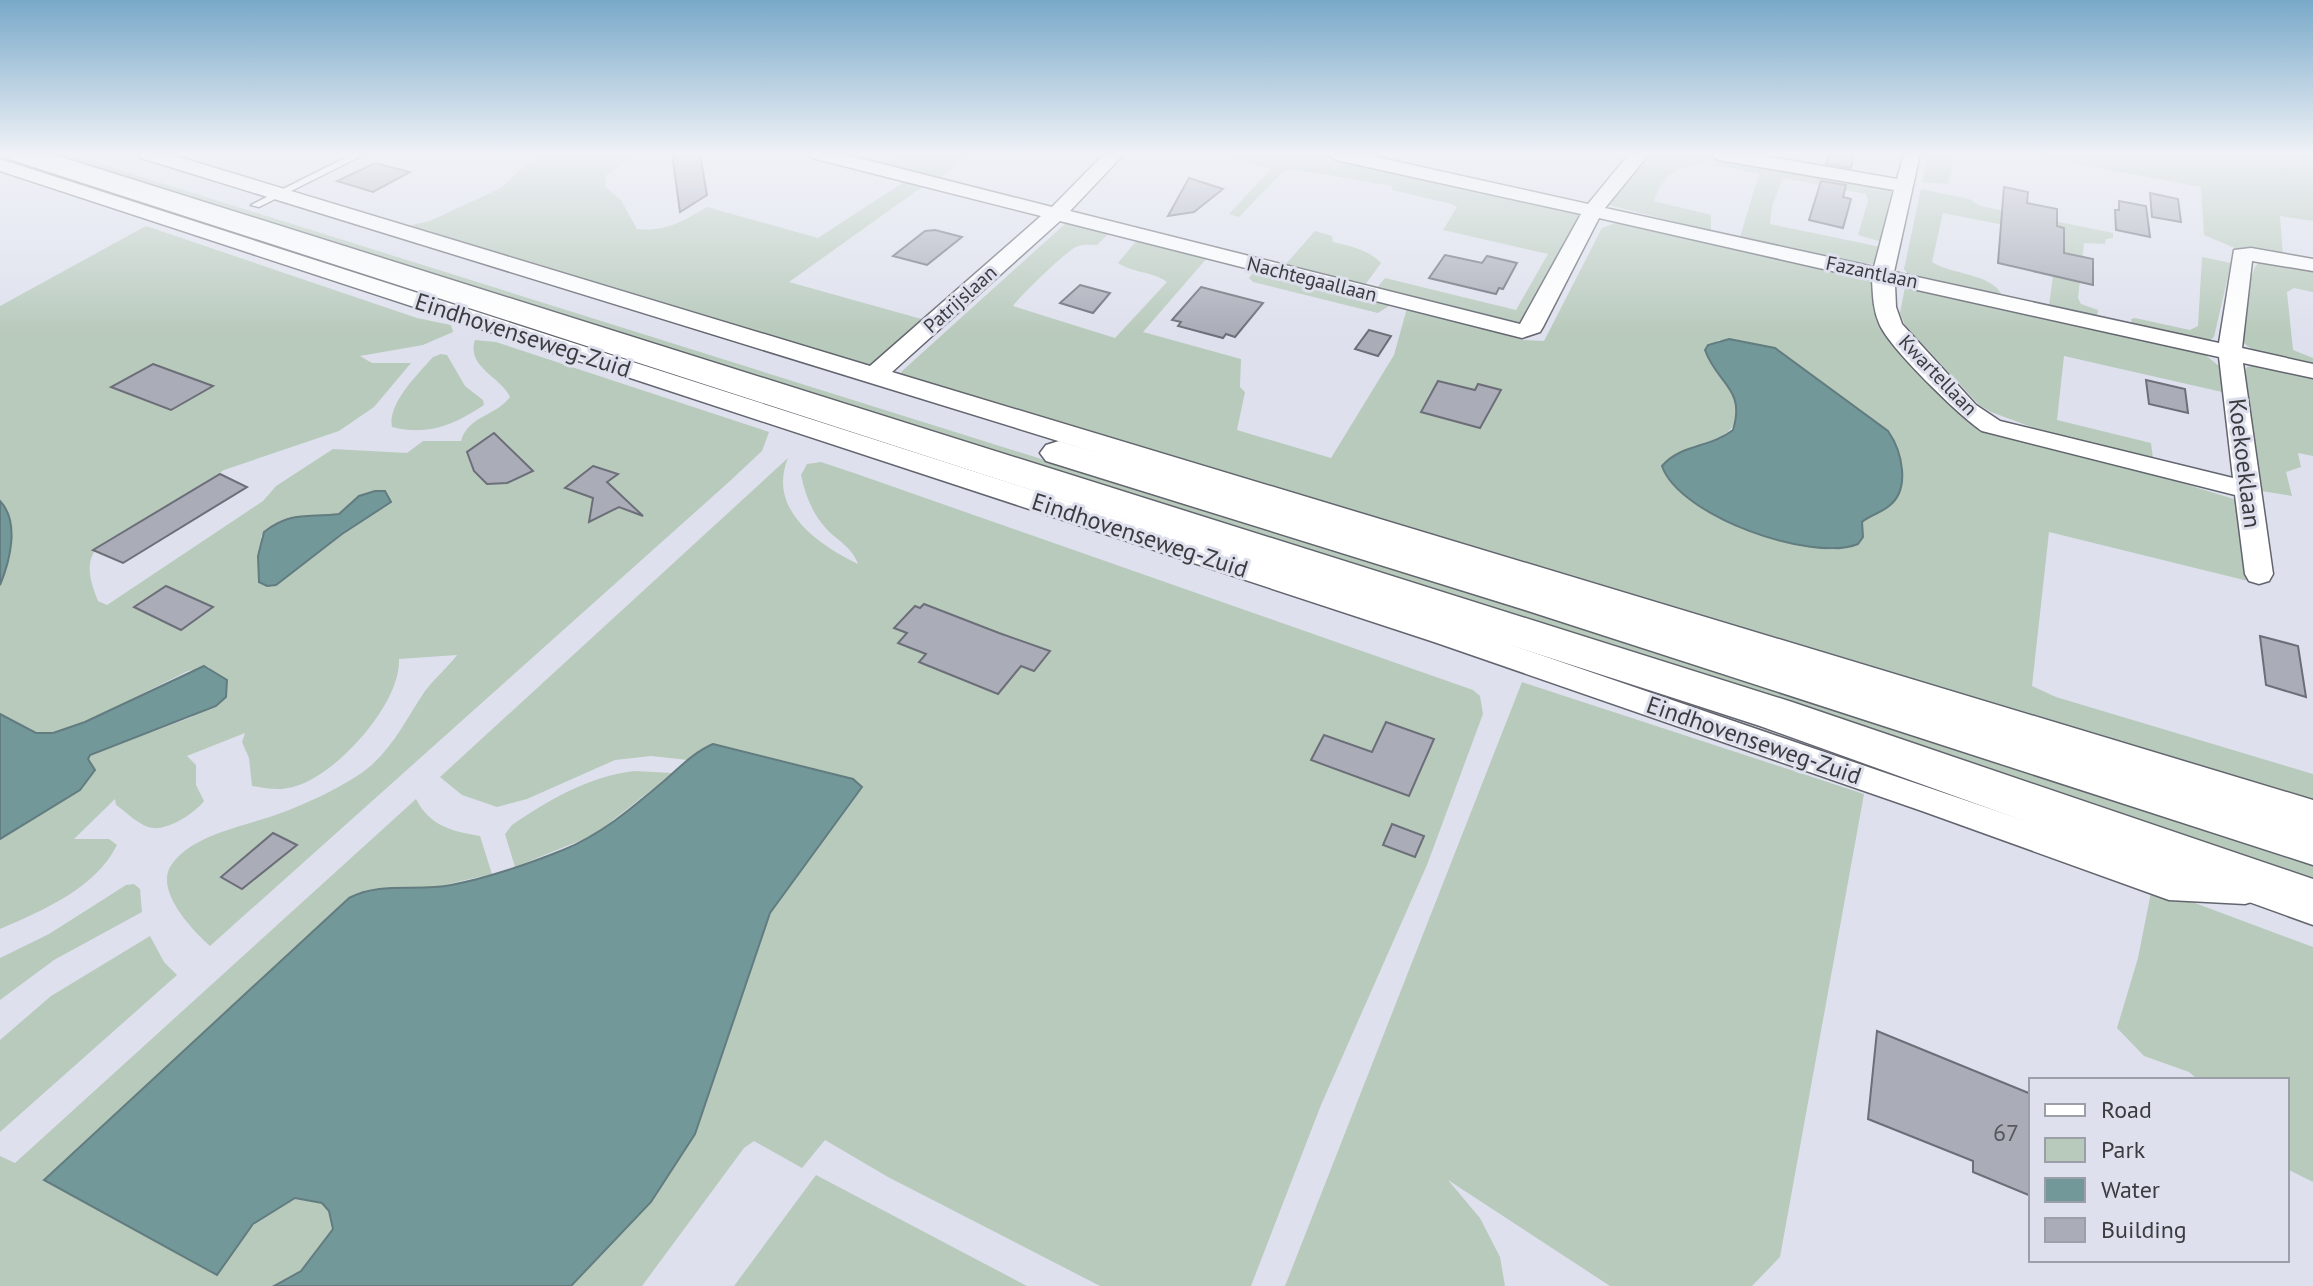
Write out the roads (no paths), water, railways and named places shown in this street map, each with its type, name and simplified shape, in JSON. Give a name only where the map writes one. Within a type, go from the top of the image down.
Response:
[{"type":"main road","name":"Eindhovenseweg-Zuid","points":[[211,214],[1776,714],[2296,896]]},
{"type":"main road","name":"Eindhovenseweg-Zuid","points":[[312,214],[2313,844]]},
{"type":"street","name":"Eindhovenseweg-Zuid","points":[[151,214],[1445,634],[2169,885],[2296,896]]},
{"type":"street","name":"Eindhovenseweg-Zuid","points":[[316,214],[874,375],[2313,814]]},
{"type":"street","name":"Nachtegaallaan","points":[[1056,214],[1522,331],[1532,327],[1592,214]]},
{"type":"street","name":"Patrijslaan","points":[[874,375],[1056,214]]},
{"type":"street","name":"Fazantlaan","points":[[1612,214],[2313,371]]},
{"type":"street","name":"Kwartellaan","points":[[1897,214],[1883,274],[1885,307],[1891,326],[1967,410],[1991,426],[2249,490]]},
{"type":"street","name":"Koekoeklaan","points":[[2259,574],[2230,352],[2242,255],[2313,265]]},
{"type":"water","points":[[1729,339],[1775,348],[1888,431],[1900,459],[1900,490],[1889,506],[1862,522],[1863,537],[1858,544],[1837,548],[1810,547],[1749,531],[1693,502],[1673,484],[1662,466],[1678,454],[1733,430],[1736,405],[1733,395],[1705,350],[1708,345]]},
{"type":"water","points":[[385,491],[391,502],[342,534],[276,585],[267,586],[259,582],[258,556],[264,532],[291,518],[339,514],[359,496]]},
{"type":"water","points":[[0,501],[10,520],[11,542],[0,585]]},
{"type":"water","points":[[204,666],[227,680],[226,697],[216,706],[90,755],[88,759],[95,770],[80,790],[0,839],[0,714],[36,733],[53,733],[85,722]]},
{"type":"water","points":[[713,744],[853,779],[862,787],[770,913],[695,1134],[651,1202],[571,1286],[274,1286],[301,1271],[333,1229],[329,1211],[322,1203],[295,1198],[253,1224],[217,1275],[44,1180],[349,898],[386,888],[438,887],[465,882],[563,850],[616,820],[693,756]]}]
